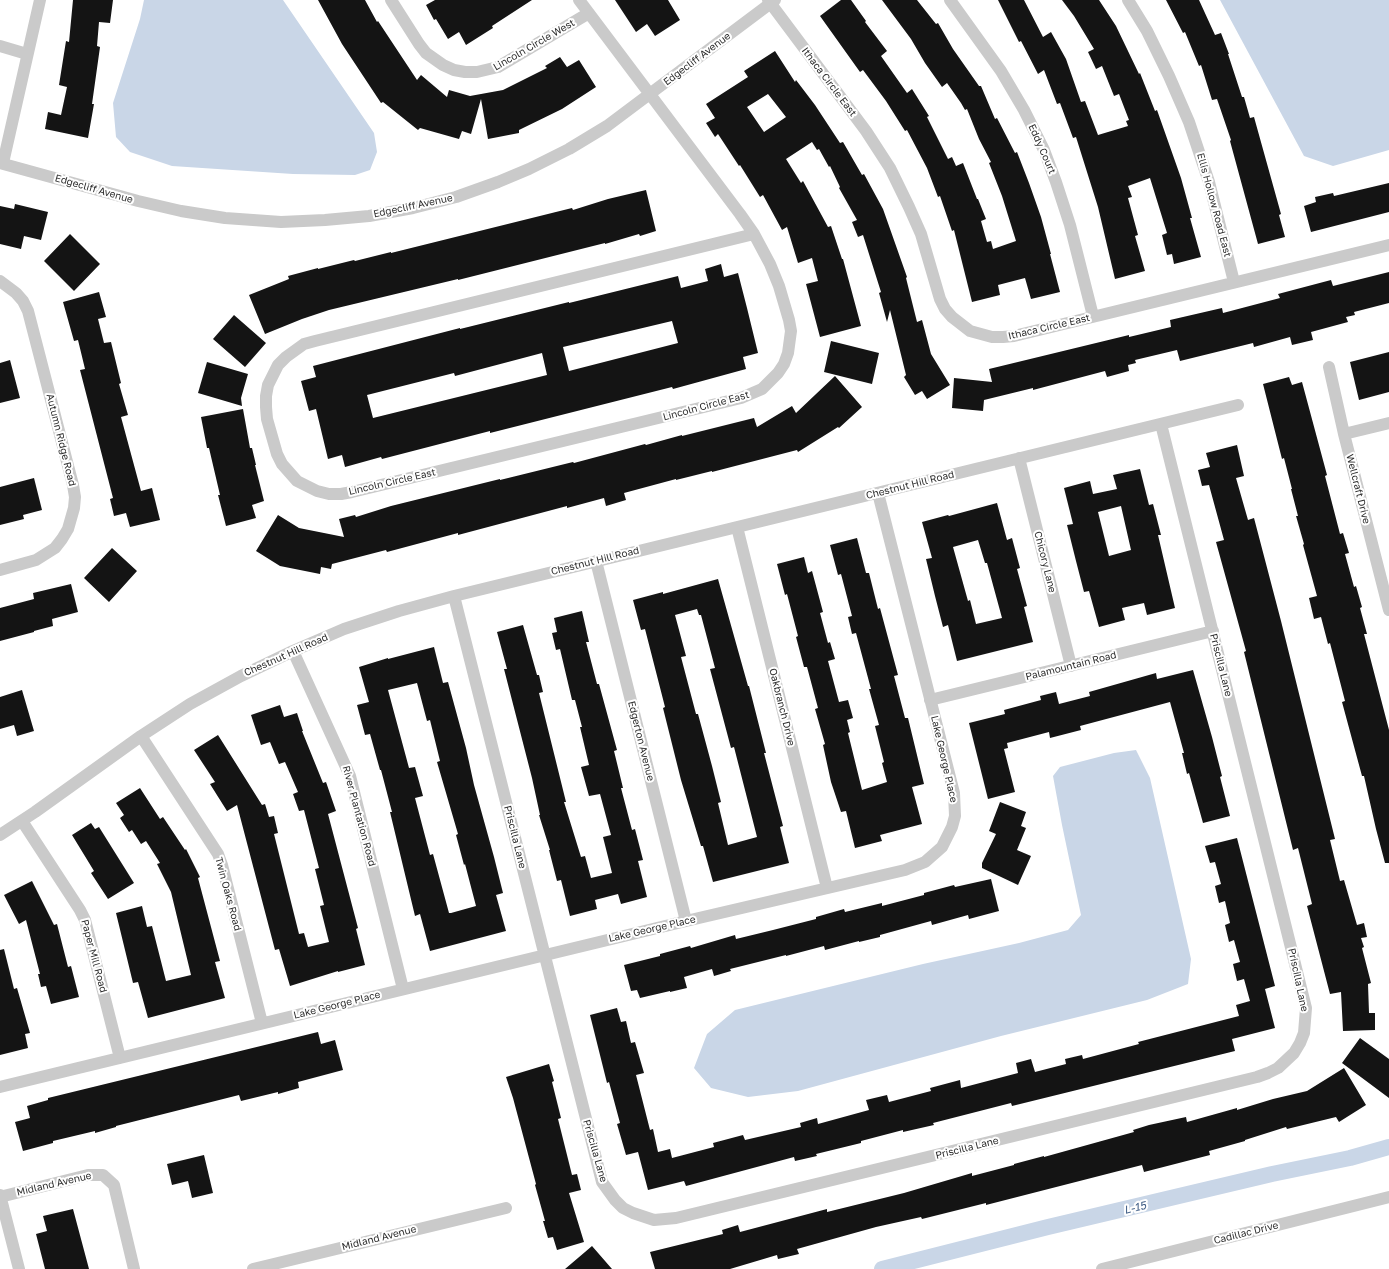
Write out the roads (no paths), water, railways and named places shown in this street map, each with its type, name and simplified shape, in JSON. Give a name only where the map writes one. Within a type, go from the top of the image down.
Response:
[{"type":"street","points":[[1,163],[40,0]]},
{"type":"street","name":"Lincoln Circle West","points":[[391,0],[426,53],[443,65],[454,70],[465,72],[482,71],[498,67],[589,13]]},
{"type":"street","points":[[579,0],[650,94]]},
{"type":"street","name":"Eddy Court","points":[[950,0],[1001,71],[1024,110],[1044,150],[1070,225],[1093,316]]},
{"type":"street","name":"Ellis Hollow Road East","points":[[1128,0],[1169,76],[1189,122],[1209,182],[1234,282]]},
{"type":"street","name":"Ithaca Circle East","points":[[771,1],[866,131],[890,168],[910,207],[921,234],[940,299],[945,309],[952,317],[970,331],[992,337],[1003,337],[1389,244]]},
{"type":"street","name":"Edgecliff Avenue","points":[[1,163],[138,201],[181,211],[225,218],[281,222],[325,220],[369,216],[414,208],[456,197],[498,182],[523,172],[569,149],[601,130],[771,1]]},
{"type":"street","points":[[0,46],[28,54]]},
{"type":"street","name":"Lincoln Circle East","points":[[650,94],[740,214],[754,234],[770,264],[779,286],[791,331],[789,348],[784,364],[771,382],[752,394],[341,494],[329,494],[306,487],[289,473],[277,454],[266,407],[266,396],[268,385],[278,365],[304,344],[754,234]]},
{"type":"street","name":"Autumn Ridge Road","points":[[0,281],[16,293],[23,301],[28,311],[75,497],[72,519],[68,530],[55,548],[36,560],[0,570]]},
{"type":"street","name":"Wellcraft Drive","points":[[1329,367],[1344,434],[1389,610]]},
{"type":"street","name":"Chestnut Hill Road","points":[[0,835],[141,736],[197,700],[241,676],[293,651],[344,630],[399,611],[454,596],[1238,405]]},
{"type":"street","points":[[1344,434],[1389,423]]},
{"type":"street","name":"Priscilla Lane","points":[[454,596],[602,1182],[611,1196],[623,1208],[633,1214],[654,1220],[665,1220],[684,1216],[1268,1073],[1278,1068],[1286,1061],[1300,1043],[1304,1032],[1306,1008],[1161,424]]},
{"type":"street","name":"Chicory Lane","points":[[1019,458],[1071,666]]},
{"type":"street","name":"Lake George Place","points":[[0,1087],[544,955],[916,867],[925,862],[942,847],[948,837],[955,816],[954,793],[878,493]]},
{"type":"street","name":"Oakbranch Drive","points":[[737,527],[827,888]]},
{"type":"street","name":"Edgerton Avenue","points":[[596,561],[686,921]]},
{"type":"street","name":"Palamountain Road","points":[[930,700],[1213,631]]},
{"type":"street","name":"River Plantation Road","points":[[293,651],[350,776],[403,989]]},
{"type":"street","name":"Twin Oaks Road","points":[[141,736],[218,854],[262,1024]]},
{"type":"street","name":"Paper Mill Road","points":[[22,821],[85,920],[120,1058]]},
{"type":"street","name":"Midland Avenue","points":[[0,1196],[88,1175],[102,1175],[114,1185],[134,1269]]},
{"type":"street","points":[[0,1196],[19,1269]]},
{"type":"street","name":"Cadillac Drive","points":[[1102,1269],[1389,1197]]},
{"type":"street","name":"Midland Avenue","points":[[253,1269],[506,1208]]},
{"type":"water","points":[[144,0],[283,0],[374,133],[377,152],[370,170],[355,175],[293,174],[172,166],[130,152],[116,137],[113,103],[140,19]]},
{"type":"water","points":[[1220,0],[1389,0],[1389,150],[1333,166],[1304,156]]},
{"type":"water","points":[[1136,750],[1150,778],[1191,959],[1188,984],[1147,1000],[1001,1036],[798,1091],[748,1097],[711,1088],[694,1068],[707,1034],[735,1010],[1068,930],[1081,915],[1053,776],[1060,767],[1114,753]]},
{"type":"waterway","name":"L-15","points":[[882,1269],[1048,1227],[1272,1174],[1350,1158],[1389,1147]]}]
